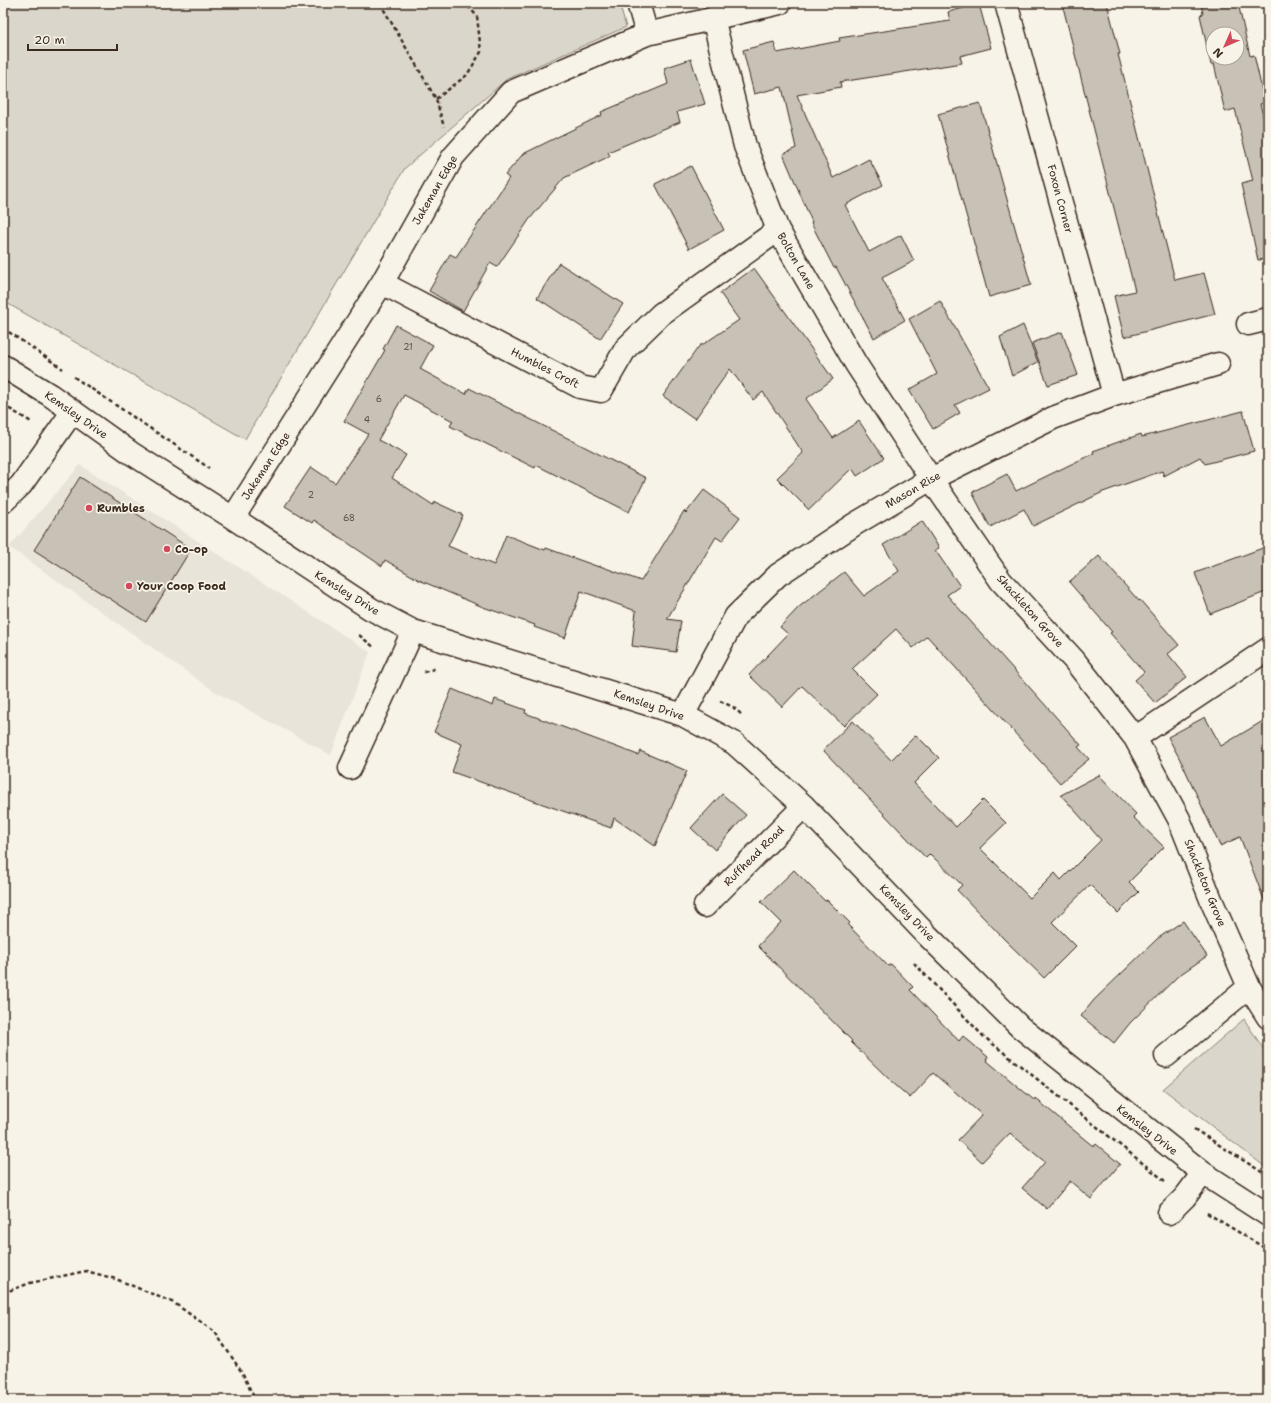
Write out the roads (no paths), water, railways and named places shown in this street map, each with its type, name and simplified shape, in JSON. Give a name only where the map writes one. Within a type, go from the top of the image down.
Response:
[{"type":"street","points":[[638,3],[647,34]]},
{"type":"street","name":"Jakeman Edge","points":[[233,518],[382,283],[453,157],[511,92],[647,34],[780,3]]},
{"type":"street","name":"Foxon Corner","points":[[1006,3],[1114,395]]},
{"type":"street","name":"Bolton Lane","points":[[713,18],[745,146],[778,230],[856,364],[932,479]]},
{"type":"street","name":"Humbles Croft","points":[[382,283],[580,387],[601,391],[626,348],[661,314],[778,230]]},
{"type":"street","name":"Mason Rise","points":[[683,715],[736,616],[778,575],[855,524],[932,479],[1053,418],[1114,395],[1218,364]]},
{"type":"street","name":"Kemsley Drive","points":[[3,366],[73,411],[131,453],[233,518],[371,610],[413,631],[683,715],[734,743],[804,806],[925,933],[1020,1027],[1143,1127],[1203,1173],[1268,1215]]},
{"type":"street","points":[[3,502],[21,485],[73,411]]},
{"type":"street","name":"Shackleton Grove","points":[[932,479],[1001,581],[1074,660],[1135,738],[1179,819],[1212,902],[1250,987],[1268,1017]]},
{"type":"street","points":[[350,768],[413,631]]},
{"type":"street","points":[[1135,738],[1268,649]]},
{"type":"street","name":"Ruffhead Road","points":[[705,906],[804,806]]},
{"type":"street","points":[[1166,1056],[1250,987]]},
{"type":"street","points":[[1169,1213],[1203,1173]]},
{"type":"place","name":"Rumbles","points":[[89,508]]},
{"type":"place","name":"Co-op","points":[[167,549]]},
{"type":"place","name":"Your Coop Food","points":[[129,586]]}]
